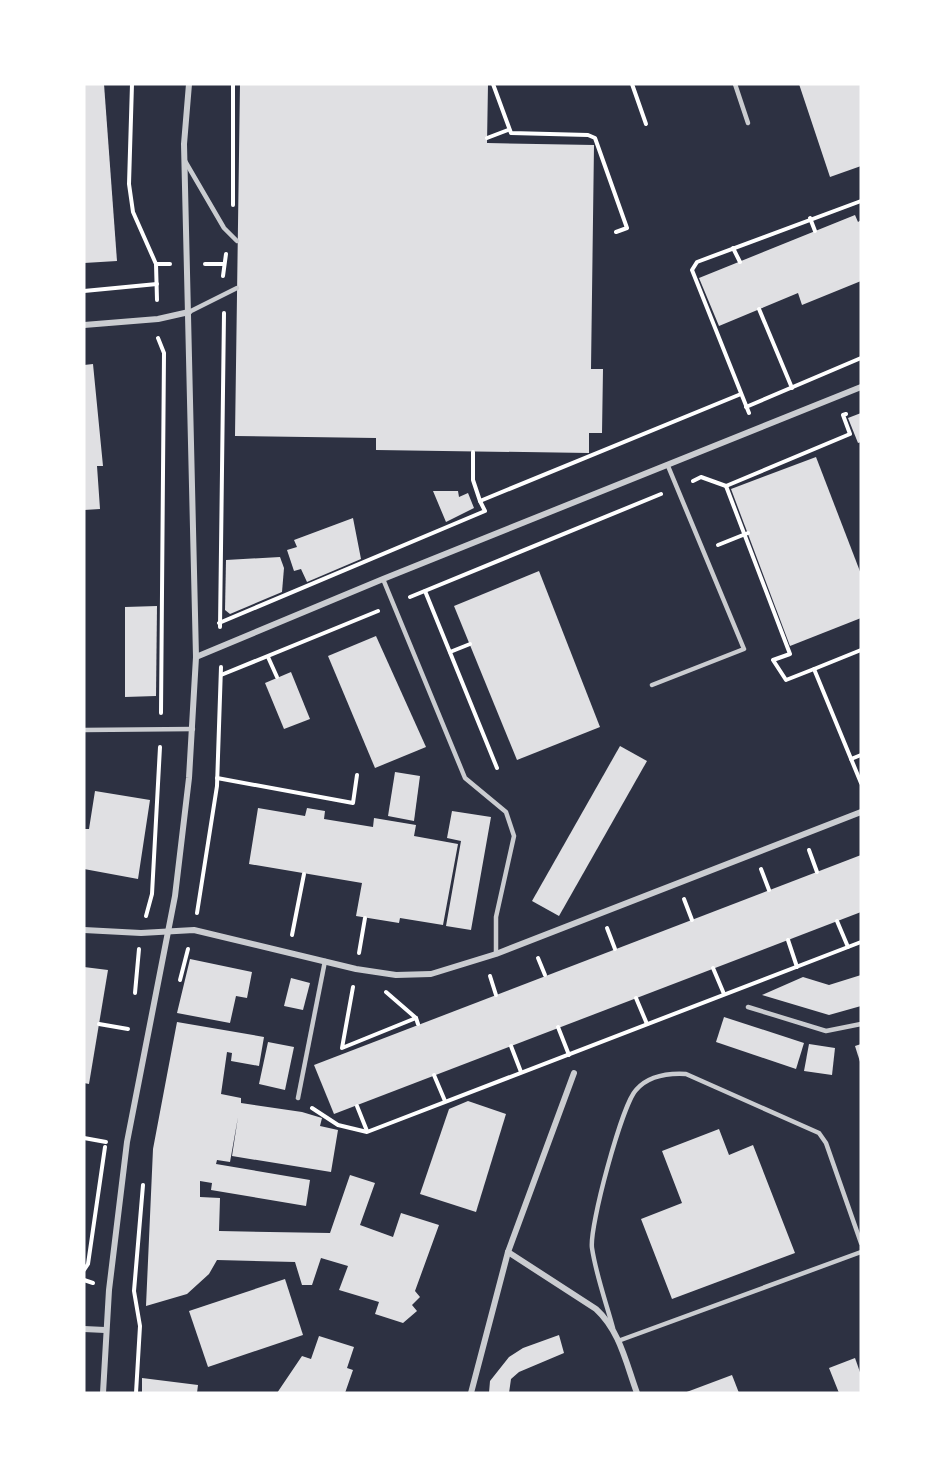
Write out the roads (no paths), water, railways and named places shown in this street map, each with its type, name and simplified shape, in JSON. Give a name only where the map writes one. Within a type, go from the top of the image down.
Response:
[{"type":"street","points":[[103,1393],[105,1330],[127,1142],[175,896],[193,729],[196,657],[184,161],[189,84]]},
{"type":"street","points":[[84,325],[158,319],[189,312]]},
{"type":"street","points":[[196,657],[383,579],[861,387]]},
{"type":"street","points":[[84,930],[141,933],[194,930],[356,969],[396,975],[431,974],[496,954],[861,812]]},
{"type":"street","points":[[471,1393],[508,1252],[574,1073]]},
{"type":"street","points":[[508,1252],[596,1309],[614,1328],[637,1393]]},
{"type":"street","points":[[84,1329],[105,1330]]},
{"type":"lane","points":[[735,84],[748,123]]},
{"type":"lane","points":[[184,161],[224,228],[235,239]]},
{"type":"lane","points":[[189,312],[237,288]]},
{"type":"lane","points":[[652,685],[744,649],[668,466]]},
{"type":"lane","points":[[383,579],[465,778],[475,789],[498,805],[510,820],[514,836],[496,917],[496,954]]},
{"type":"lane","points":[[84,730],[193,729]]},
{"type":"lane","points":[[298,1098],[325,961]]},
{"type":"lane","points":[[748,1007],[826,1031],[861,1024]]},
{"type":"lane","points":[[614,1328],[592,1245],[603,1188],[628,1103],[636,1090],[649,1080],[666,1073],[686,1074],[819,1132],[826,1143],[861,1243]]},
{"type":"lane","points":[[618,1341],[861,1252]]}]
